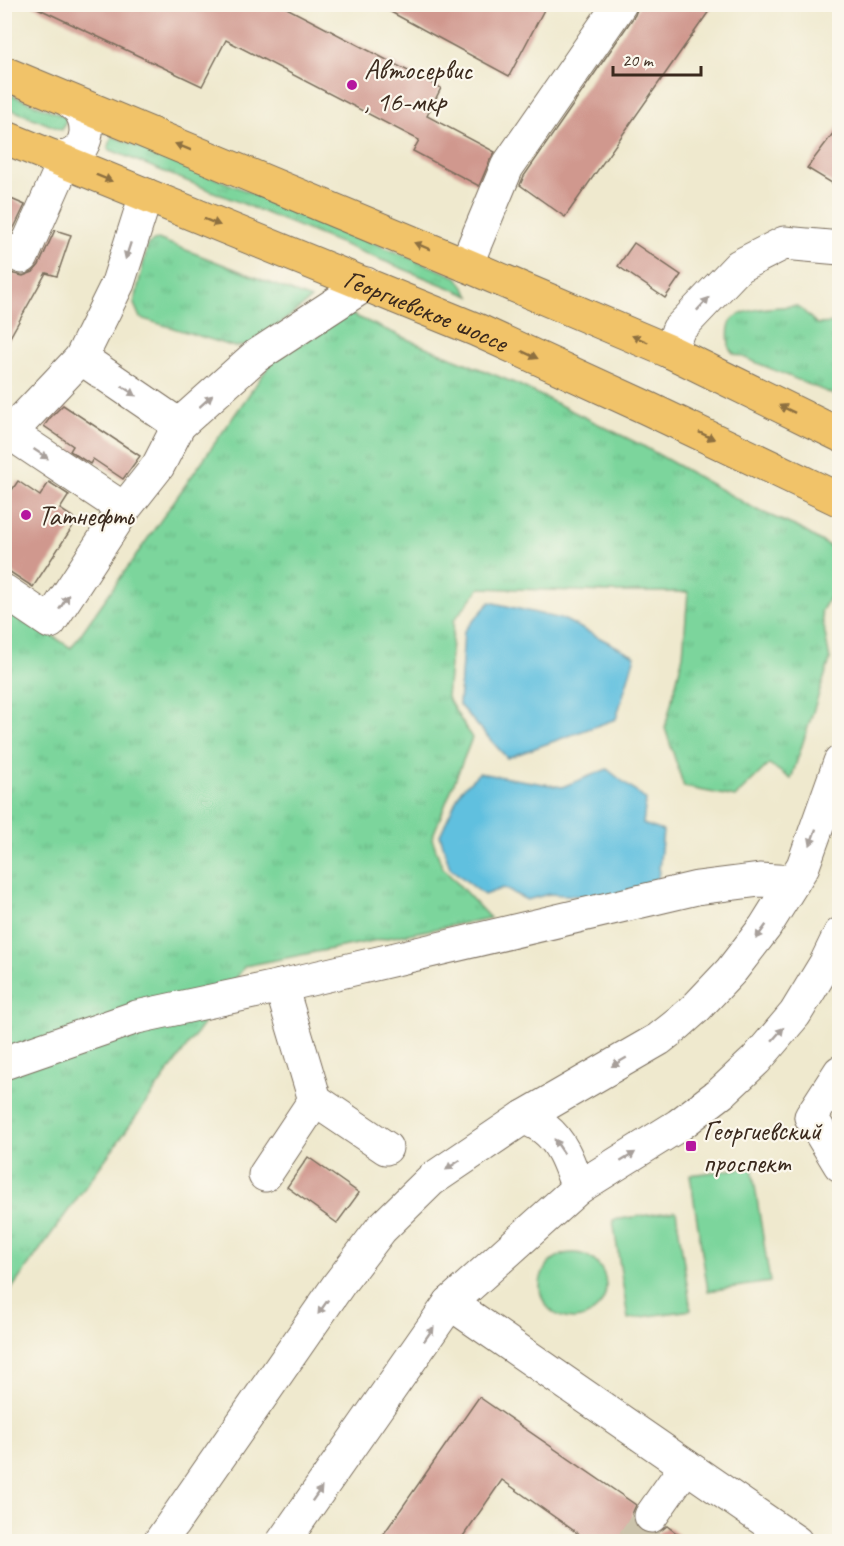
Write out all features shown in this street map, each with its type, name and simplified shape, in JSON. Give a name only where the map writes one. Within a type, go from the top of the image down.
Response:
[{"type":"main road","name":"Георгиевское шоссе","points":[[4,74],[671,352],[840,435]]},
{"type":"main road","name":"Георгиевское шоссе","points":[[4,138],[477,330],[840,500]]},
{"type":"street","points":[[466,265],[507,167],[620,4]]},
{"type":"street","points":[[4,249],[22,256],[57,160],[76,152],[83,143],[87,132],[85,120],[80,110],[70,102]]},
{"type":"street","points":[[124,509],[7,437],[81,358],[118,284],[146,195]]},
{"type":"street","points":[[671,352],[678,330],[739,266],[784,243],[840,248]]},
{"type":"street","points":[[4,591],[50,622],[124,509],[158,466],[179,425],[256,356],[366,284]]},
{"type":"street","points":[[81,358],[179,425]]},
{"type":"street","points":[[160,1542],[339,1284],[381,1229],[431,1180],[524,1117],[659,1038],[678,1024],[731,971],[765,927],[802,866],[840,762]]},
{"type":"street","points":[[4,1063],[137,1017],[280,986],[697,888],[760,879],[793,882]]},
{"type":"street","points":[[283,1542],[450,1304],[578,1188],[678,1125],[722,1092],[756,1060],[795,1014],[826,963],[840,934]]},
{"type":"street","points":[[280,986],[315,1100],[386,1148]]},
{"type":"street","points":[[840,1072],[811,1118],[840,1165]]},
{"type":"street","points":[[265,1175],[315,1100]]},
{"type":"street","points":[[524,1117],[545,1129],[560,1144],[578,1188]]},
{"type":"street","points":[[450,1304],[796,1542]]},
{"type":"street","points":[[651,1516],[686,1466]]},
{"type":"green space","points":[[4,92],[67,117],[62,130],[5,107]]},
{"type":"green space","points":[[112,136],[457,277],[470,296],[108,149]]},
{"type":"green space","points":[[158,239],[311,299],[255,344],[235,347],[140,318],[134,304],[148,244]]},
{"type":"green space","points":[[798,306],[817,324],[839,323],[839,397],[733,353],[729,348],[729,326],[734,318],[760,309]]},
{"type":"green space","points":[[348,313],[517,384],[643,446],[757,510],[799,528],[839,552],[839,581],[821,612],[830,660],[791,779],[769,764],[735,797],[684,787],[665,728],[683,655],[688,592],[480,588],[454,620],[447,697],[472,738],[432,838],[442,867],[490,918],[245,966],[5,1298],[5,605],[71,648],[271,363]]},
{"type":"green space","points":[[752,1167],[770,1282],[708,1291],[690,1175]]},
{"type":"green space","points":[[676,1211],[691,1310],[628,1319],[613,1220]]},
{"type":"green space","points":[[573,1253],[586,1256],[596,1263],[603,1273],[606,1286],[603,1299],[596,1309],[586,1316],[573,1319],[560,1316],[550,1309],[543,1299],[540,1286],[543,1273],[550,1263],[560,1256]]},
{"type":"water","points":[[490,602],[565,620],[635,656],[616,719],[507,758],[459,705],[464,631]]},
{"type":"water","points":[[607,769],[646,800],[643,824],[663,831],[658,879],[610,898],[549,894],[527,900],[503,888],[484,895],[450,868],[440,835],[461,790],[479,773],[562,787]]},
{"type":"building","points":[[29,4],[279,4],[441,88],[427,116],[495,152],[479,186],[413,151],[419,140],[226,40],[202,86]]},
{"type":"building","points":[[376,4],[547,4],[509,76]]},
{"type":"building","points":[[639,4],[714,4],[565,217],[520,185],[635,15]]},
{"type":"building","points":[[840,124],[840,188],[807,168]]},
{"type":"building","points":[[4,196],[25,205],[12,232],[4,231]]},
{"type":"building","points":[[55,230],[71,235],[57,276],[46,273],[4,348],[4,270],[23,276],[33,272],[39,265]]},
{"type":"building","points":[[634,243],[681,275],[665,298],[618,266]]},
{"type":"building","points":[[63,405],[140,456],[123,479],[93,459],[90,464],[70,451],[73,446],[44,426]]},
{"type":"building","points":[[18,481],[40,496],[49,482],[69,495],[60,509],[77,520],[33,587],[4,568],[4,502]]},
{"type":"building","points":[[308,1157],[359,1193],[337,1223],[287,1187]]},
{"type":"building","points":[[479,1397],[636,1505],[632,1514],[634,1523],[641,1532],[650,1535],[658,1533],[667,1526],[688,1542],[590,1542],[502,1480],[459,1542],[378,1542]]},
{"type":"tunnel","points":[[633,1542],[651,1516]]},
{"type":"place","name":"Автосервис , 16-мкр","points":[[352,85]]},
{"type":"place","name":"Татнефть","points":[[26,515]]},
{"type":"place","name":"Георгиевский проспект","points":[[691,1146]]}]
